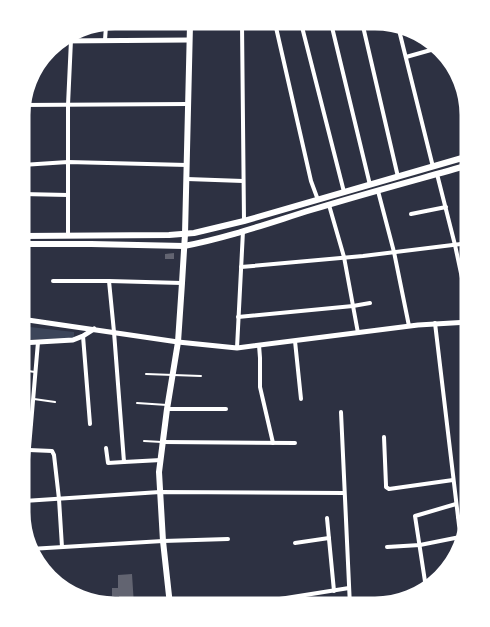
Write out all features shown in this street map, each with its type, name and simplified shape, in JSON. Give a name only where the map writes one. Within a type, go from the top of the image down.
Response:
[{"type":"main road","points":[[169,599],[163,541],[159,472],[178,342],[185,234],[190,28]]},
{"type":"main road","points":[[28,236],[194,234],[462,158]]},
{"type":"main road","points":[[28,244],[184,246],[243,231],[462,167]]},
{"type":"street","points":[[242,28],[244,221]]},
{"type":"street","points":[[276,28],[311,181],[318,200]]},
{"type":"street","points":[[302,28],[344,192]]},
{"type":"street","points":[[332,28],[370,185]]},
{"type":"street","points":[[363,28],[398,177]]},
{"type":"street","points":[[105,40],[106,29]]},
{"type":"street","points":[[399,32],[433,167]]},
{"type":"street","points":[[68,236],[68,105],[71,40],[189,40]]},
{"type":"street","points":[[406,57],[433,50]]},
{"type":"street","points":[[29,105],[188,104]]},
{"type":"street","points":[[28,165],[68,162],[187,165]]},
{"type":"street","points":[[437,174],[456,245],[462,275]]},
{"type":"street","points":[[186,179],[244,182]]},
{"type":"street","points":[[378,191],[394,252],[410,326]]},
{"type":"street","points":[[28,194],[68,195]]},
{"type":"street","points":[[329,205],[344,257],[358,333]]},
{"type":"street","points":[[411,214],[446,207]]},
{"type":"street","points":[[236,348],[243,231]]},
{"type":"street","points":[[241,267],[462,244]]},
{"type":"street","points":[[52,281],[182,283]]},
{"type":"street","points":[[110,281],[124,462]]},
{"type":"street","points":[[238,317],[370,303]]},
{"type":"street","points":[[28,320],[178,342],[236,348],[435,323],[462,322]]},
{"type":"street","points":[[435,323],[460,530]]},
{"type":"street","points":[[28,343],[73,340],[94,329]]},
{"type":"street","points":[[83,336],[90,424]]},
{"type":"street","points":[[294,341],[301,399]]},
{"type":"street","points":[[38,342],[28,450],[52,451],[54,455],[62,547]]},
{"type":"street","points":[[259,345],[260,387],[273,443]]},
{"type":"street","points":[[168,407],[226,409]]},
{"type":"street","points":[[340,412],[350,599]]},
{"type":"street","points":[[384,437],[386,488],[389,489],[454,480]]},
{"type":"street","points":[[163,442],[295,443]]},
{"type":"street","points":[[106,448],[108,463],[161,460]]},
{"type":"street","points":[[28,501],[160,492],[344,493]]},
{"type":"street","points":[[425,582],[415,516],[456,504]]},
{"type":"street","points":[[458,517],[462,517]]},
{"type":"street","points":[[327,518],[334,591]]},
{"type":"street","points":[[295,543],[329,538]]},
{"type":"street","points":[[36,548],[228,539]]},
{"type":"street","points":[[386,547],[420,545],[457,540]]},
{"type":"street","points":[[282,599],[349,588]]},
{"type":"lane","points":[[28,371],[35,372]]},
{"type":"lane","points":[[146,374],[200,376]]},
{"type":"lane","points":[[33,399],[55,402]]},
{"type":"lane","points":[[137,403],[168,407]]},
{"type":"lane","points":[[144,441],[163,442]]},
{"type":"shaded area","points":[[28,327],[74,332],[74,338],[28,340]]},
{"type":"building","points":[[174,253],[174,259],[165,259],[165,254]]},
{"type":"building","points":[[53,574],[58,576],[69,584],[68,585]]},
{"type":"building","points":[[132,574],[134,599],[119,599],[119,596],[112,596],[112,588],[118,588],[118,575]]}]
